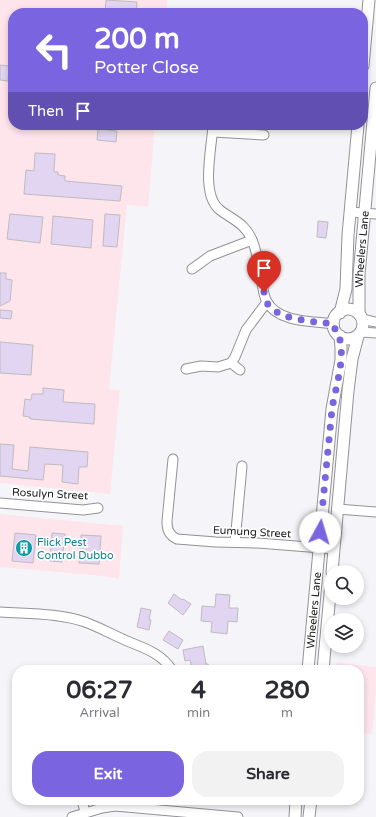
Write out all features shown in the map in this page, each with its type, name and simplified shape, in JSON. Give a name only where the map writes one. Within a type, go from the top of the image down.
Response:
[{"type":"main road","points":[[368,11],[369,0]]},
{"type":"main road","name":"Wheelers Lane","points":[[360,316],[358,288],[376,88]]},
{"type":"main road","name":"Wheelers Lane","points":[[340,313],[346,289],[347,252],[358,130]]},
{"type":"main road","points":[[347,310],[355,311],[360,316],[363,324],[359,334],[349,339],[336,333],[334,324],[336,316],[340,313],[347,310]]},
{"type":"main road","name":"Wheelers Lane","points":[[333,565],[352,359],[359,334]]},
{"type":"main road","name":"Wheelers Lane","points":[[308,665],[332,409],[334,391],[341,360],[340,336]]},
{"type":"main road","name":"Wheelers Lane","points":[[323,665],[329,605]]},
{"type":"main road","points":[[295,817],[296,805]]},
{"type":"main road","points":[[309,817],[310,805]]},
{"type":"street","points":[[213,130],[209,178],[210,195],[213,202],[219,209],[240,222],[247,230],[252,240],[266,302],[277,312],[291,318],[334,324]]},
{"type":"street","points":[[228,130],[264,135]]},
{"type":"street","points":[[350,212],[376,214]]},
{"type":"street","points":[[192,268],[210,256],[252,240]]},
{"type":"street","points":[[186,368],[201,366],[218,367],[231,363],[246,330],[266,302]]},
{"type":"street","points":[[360,316],[376,322]]},
{"type":"street","points":[[359,334],[376,333]]},
{"type":"street","points":[[231,363],[240,370]]},
{"type":"street","points":[[162,540],[170,533],[167,528],[167,521],[173,459]]},
{"type":"street","points":[[235,542],[242,466]]},
{"type":"street","name":"Rosulyn Street","points":[[0,503],[83,510],[98,508]]},
{"type":"street","points":[[337,509],[376,512]]},
{"type":"street","name":"Eumung Street","points":[[170,533],[177,539],[334,549]]},
{"type":"street","points":[[0,612],[51,616],[84,622],[145,648],[158,655],[167,665]]},
{"type":"street","points":[[84,805],[86,812]]},
{"type":"street","points":[[72,817],[86,812],[115,806],[133,805]]},
{"type":"street","points":[[156,805],[214,816],[238,817]]},
{"type":"shaded area","points":[[0,0],[167,0],[166,8],[8,8],[8,130],[155,130],[148,207],[127,205],[109,389],[120,390],[110,494],[0,483]]},
{"type":"shaded area","points":[[0,514],[123,526],[119,579],[104,576],[0,567]]},
{"type":"shaded area","points":[[337,663],[356,665],[337,665]]},
{"type":"shaded area","points":[[364,666],[376,667],[376,691],[372,734],[364,733]]},
{"type":"building","points":[[106,0],[137,2],[136,8],[105,8]]},
{"type":"building","points":[[0,65],[8,66],[8,81],[0,80]]},
{"type":"building","points":[[98,130],[117,131],[116,142],[97,140]]},
{"type":"building","points":[[35,153],[55,154],[54,172],[58,172],[58,175],[65,176],[65,181],[122,186],[120,201],[24,194],[26,170],[34,171]]},
{"type":"building","points":[[10,214],[43,217],[40,243],[7,239]]},
{"type":"building","points":[[105,214],[120,215],[117,247],[103,246]]},
{"type":"building","points":[[53,216],[93,220],[91,248],[51,244]]},
{"type":"building","points":[[318,221],[328,222],[326,238],[317,237]]},
{"type":"building","points":[[0,273],[6,273],[6,279],[12,280],[10,301],[0,306]]},
{"type":"building","points":[[0,310],[12,311],[11,319],[0,318]]},
{"type":"building","points":[[0,342],[33,345],[31,375],[0,373]]},
{"type":"building","points":[[43,388],[64,390],[63,402],[95,404],[94,424],[30,419],[30,417],[23,416],[25,399],[31,400],[32,394],[43,394]]},
{"type":"building","points":[[0,444],[14,445],[12,469],[28,471],[30,447],[88,452],[87,467],[79,467],[78,484],[62,482],[63,465],[45,464],[43,480],[0,476]]},
{"type":"building","name":"Flick Pest Control Dubbo","points":[[15,533],[36,535],[33,563],[12,561]]},
{"type":"building","points":[[52,533],[65,534],[62,562],[50,561]]},
{"type":"building","points":[[81,535],[101,536],[99,564],[79,563]]},
{"type":"building","points":[[174,594],[191,604],[183,615],[168,603]]},
{"type":"building","points":[[216,594],[230,595],[229,608],[238,608],[237,622],[228,621],[227,634],[211,632],[212,622],[201,621],[202,606],[215,607]]},
{"type":"building","points":[[141,608],[151,610],[149,630],[137,627]]},
{"type":"building","points":[[169,631],[183,640],[178,649],[163,640]]},
{"type":"building","points":[[203,646],[206,664],[208,665],[191,665],[190,660],[185,661],[183,650]]},
{"type":"place","name":"Flick Pest Control Dubbo","points":[[24,548]]},
{"type":"route","points":[[264,292],[266,302],[281,314],[291,318],[334,324],[336,333],[340,336],[341,360],[334,391],[320,532]]}]
